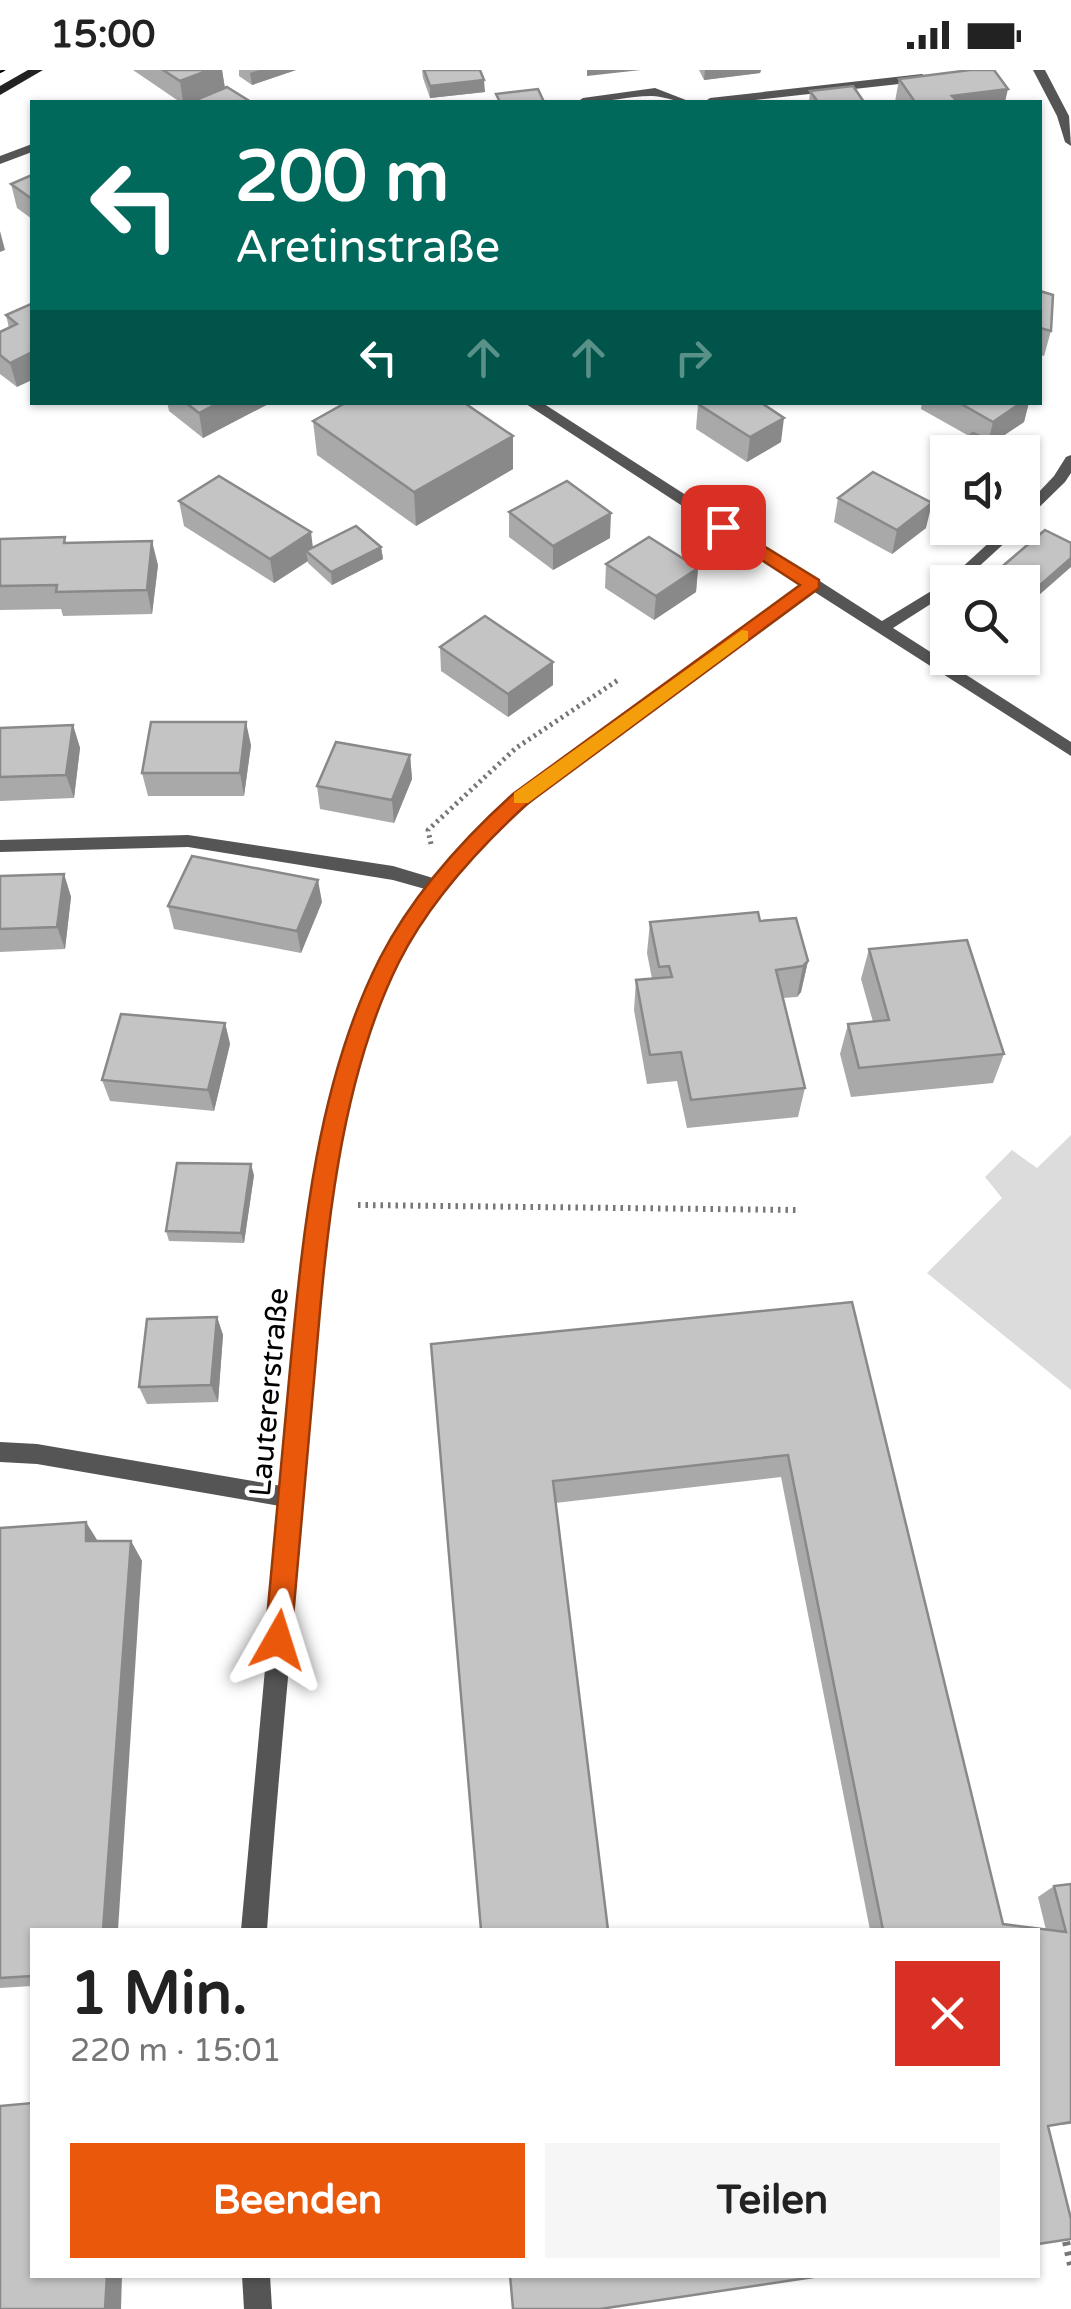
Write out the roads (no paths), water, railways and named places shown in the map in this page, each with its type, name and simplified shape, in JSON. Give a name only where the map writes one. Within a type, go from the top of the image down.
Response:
[{"type":"main road","points":[[0,90],[37,70]]},
{"type":"street","points":[[1038,70],[1063,116],[1071,142]]},
{"type":"street","points":[[727,100],[928,77]]},
{"type":"street","points":[[597,100],[655,92],[679,100]]},
{"type":"street","points":[[0,160],[30,149]]},
{"type":"street","points":[[535,405],[1071,750]]},
{"type":"street","points":[[1040,500],[1071,460]]},
{"type":"street","points":[[972,565],[995,545]]},
{"type":"street","name":"Lautererstraße","points":[[254,1928],[308,1304],[322,1204],[350,1064],[390,960],[438,886],[483,832],[520,799],[812,584]]},
{"type":"street","points":[[882,628],[930,597]]},
{"type":"street","points":[[0,846],[188,841],[393,873],[438,886]]},
{"type":"street","points":[[0,1452],[37,1454],[292,1498]]},
{"type":"street","points":[[256,2278],[258,2309]]},
{"type":"tram line","points":[[0,72],[4,70]]}]
